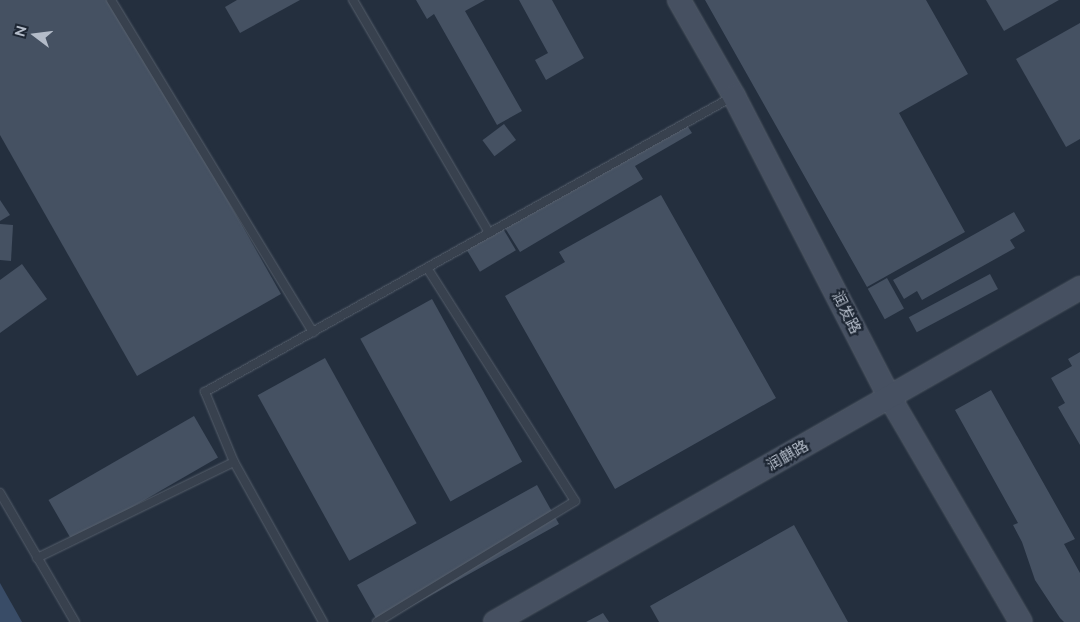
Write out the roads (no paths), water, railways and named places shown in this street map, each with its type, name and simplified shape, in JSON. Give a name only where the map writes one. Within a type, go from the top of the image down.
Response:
[{"type":"main road","name":"润发路","points":[[679,0],[734,96],[890,398],[1021,622]]},
{"type":"main road","name":"润麒路","points":[[495,622],[1080,288]]},
{"type":"lane","points":[[111,0],[313,332]]},
{"type":"lane","points":[[353,0],[489,233]]},
{"type":"lane","points":[[323,622],[234,462],[205,392],[734,96]]},
{"type":"lane","points":[[377,622],[575,501],[427,268]]},
{"type":"lane","points":[[37,558],[234,462]]},
{"type":"lane","points":[[0,493],[75,622]]},
{"type":"water","points":[[0,583],[22,622],[0,622]]}]
